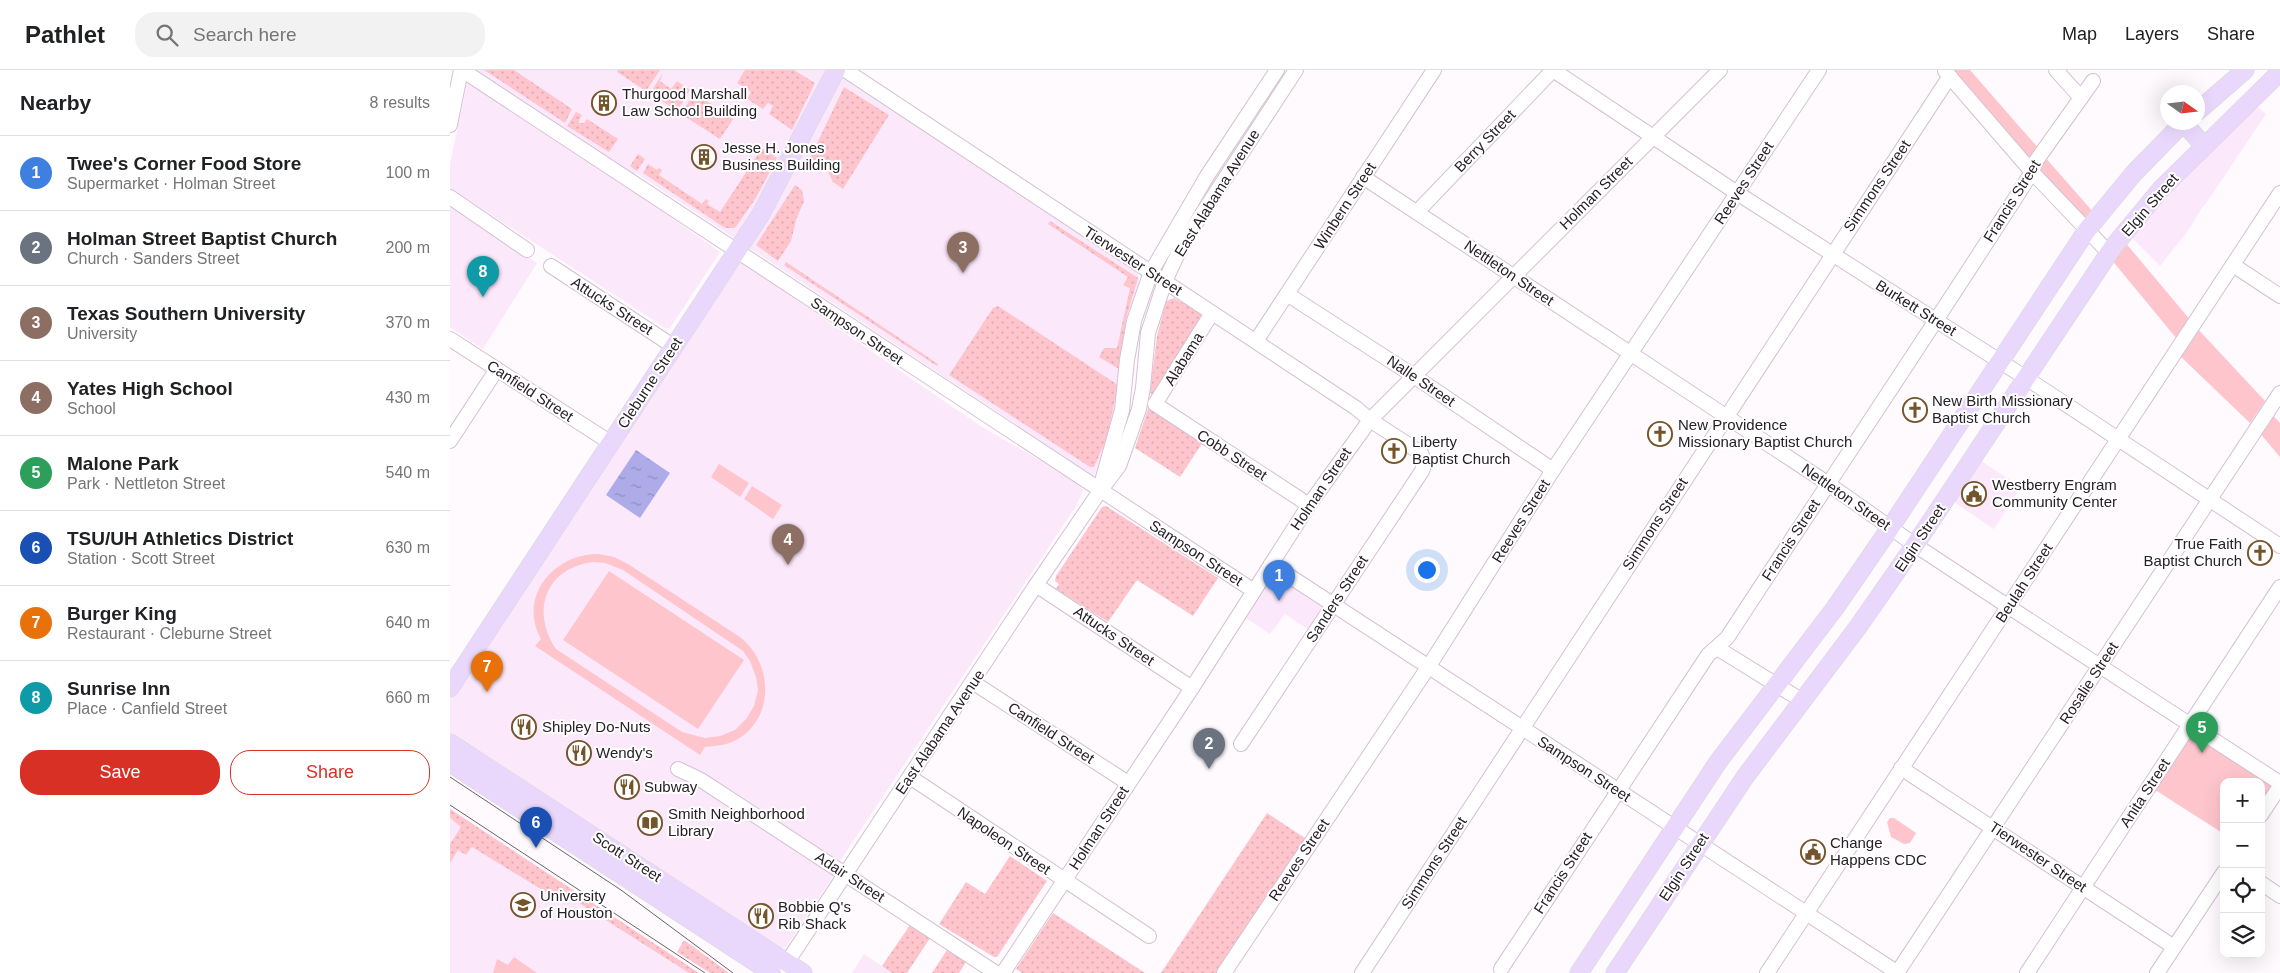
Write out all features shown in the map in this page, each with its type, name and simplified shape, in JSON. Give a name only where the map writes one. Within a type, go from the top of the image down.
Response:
[{"type":"main road","name":"Cleburne Street","points":[[450,688],[773,194],[836,70]]},
{"type":"main road","points":[[2205,105],[2245,70]]},
{"type":"main road","name":"Elgin Street","points":[[1615,973],[1745,777],[1801,700],[1858,627],[1915,545],[2110,254],[2162,189],[2204,146],[2276,81]]},
{"type":"main road","name":"Elgin Street","points":[[1580,973],[1718,762],[1835,608],[1890,528],[2087,230],[2134,173],[2177,130]]},
{"type":"main road","points":[[2190,130],[2204,146]]},
{"type":"main road","name":"Scott Street","points":[[450,743],[660,879],[784,968],[803,973]]},
{"type":"main road","name":"Scott Street","points":[[450,763],[772,973]]},
{"type":"main road","points":[[524,812],[534,796]]},
{"type":"main road","points":[[650,894],[660,879]]},
{"type":"street","points":[[450,125],[462,70]]},
{"type":"street","name":"Sampson Street","points":[[462,70],[1254,591]]},
{"type":"street","name":"Tierwester Street","points":[[845,70],[1256,341],[1421,453]]},
{"type":"street","name":"East Alabama Avenue","points":[[1100,491],[1122,410],[1126,360],[1134,321],[1151,272],[1207,176],[1277,70]]},
{"type":"street","name":"East Alabama Avenue","points":[[784,968],[974,683],[1036,585],[1119,466],[1130,438],[1143,388],[1148,333],[1165,281],[1183,243],[1296,70]]},
{"type":"street","name":"Winbern Street","points":[[1256,341],[1434,70]]},
{"type":"street","name":"Burkett Street","points":[[1553,70],[1738,193],[2000,361],[2280,546]]},
{"type":"street","name":"Berry Street","points":[[1417,212],[1553,70]]},
{"type":"street","name":"Holman Street","points":[[1003,973],[1192,688],[1310,505],[1370,420],[1720,70]]},
{"type":"street","name":"Reeves Street","points":[[1224,973],[1429,666],[1554,470],[1819,70]]},
{"type":"street","points":[[2056,70],[2081,98]]},
{"type":"street","points":[[1947,73],[2032,172],[2110,254]]},
{"type":"street","name":"Simmons Street","points":[[1362,973],[1832,254],[1947,73]]},
{"type":"street","name":"Francis Street","points":[[1501,969],[1617,790],[1708,655],[1727,638],[1827,483],[1937,320],[2032,172],[2036,161],[2093,82]]},
{"type":"street","name":"Nettleton Street","points":[[1363,177],[1827,483],[1915,545],[2280,785]]},
{"type":"street","name":"Beulah Street","points":[[1767,973],[2280,193]]},
{"type":"street","points":[[450,197],[526,250]]},
{"type":"street","points":[[2233,265],[2280,296]]},
{"type":"street","name":"Attucks Street","points":[[551,266],[673,346]]},
{"type":"street","name":"Nalle Street","points":[[1287,294],[1554,470]]},
{"type":"street","name":"Alabama","points":[[1155,404],[1212,313]]},
{"type":"street","name":"Canfield Street","points":[[450,339],[611,443]]},
{"type":"street","points":[[450,440],[497,370]]},
{"type":"street","name":"Rosalie Street","points":[[1897,973],[2280,393]]},
{"type":"street","name":"Cobb Street","points":[[1155,404],[1310,505]]},
{"type":"street","name":"Sanders Street","points":[[1241,744],[1422,471],[1425,463],[1421,453]]},
{"type":"street","name":"Sampson Street","points":[[1271,564],[1897,973]]},
{"type":"street","name":"Attucks Street","points":[[1036,585],[1192,688]]},
{"type":"street","name":"Anita Street","points":[[2026,973],[2280,587]]},
{"type":"street","points":[[1717,648],[1801,700]]},
{"type":"street","name":"Canfield Street","points":[[974,683],[1128,783]]},
{"type":"street","name":"Tierwester Street","points":[[1901,768],[2174,947]]},
{"type":"street","name":"Adair Street","points":[[678,769],[701,780],[996,973]]},
{"type":"street","name":"Napoleon Street","points":[[910,777],[1149,936]]},
{"type":"street","points":[[2265,809],[2280,785]]},
{"type":"street","points":[[2157,973],[2220,878]]},
{"type":"street","points":[[2265,886],[2280,896]]},
{"type":"shaded area","points":[[470,70],[830,70],[1137,272],[1140,284],[1120,395],[1110,437],[1094,476],[636,173],[627,186],[720,252],[670,328],[665,328],[450,188],[450,164]]},
{"type":"shaded area","points":[[484,70],[514,70],[572,109],[565,123]]},
{"type":"shaded area","points":[[618,70],[660,70],[646,91],[617,72]]},
{"type":"shaded area","points":[[745,70],[794,70],[815,83],[792,130],[769,114],[773,106],[768,103],[763,109],[747,99],[751,92],[737,83]]},
{"type":"shaded area","points":[[1949,70],[1970,70],[2040,150],[2030,162]]},
{"type":"shaded area","points":[[663,73],[660,81],[671,89],[677,81],[690,90],[677,111],[650,93]]},
{"type":"shaded area","points":[[844,87],[889,115],[843,189],[833,182],[828,172],[809,160]]},
{"type":"shaded area","points":[[694,93],[734,118],[720,139],[681,114]]},
{"type":"shaded area","points":[[2254,104],[2266,114],[2190,228],[2160,266],[2130,236],[2161,196]]},
{"type":"shaded area","points":[[576,112],[582,115],[579,123],[584,123],[587,119],[618,139],[609,152],[567,126]]},
{"type":"shaded area","points":[[762,148],[777,158],[756,198],[735,228],[725,228],[643,173],[648,164],[657,170],[659,168],[662,170],[659,175],[702,204],[706,199],[709,201],[707,204],[720,212]]},
{"type":"shaded area","points":[[638,154],[645,159],[637,171],[630,166]]},
{"type":"shaded area","points":[[2044,156],[2094,213],[2085,223],[2036,169]]},
{"type":"shaded area","points":[[795,185],[802,190],[804,201],[796,220],[791,241],[778,261],[756,245]]},
{"type":"shaded area","points":[[450,205],[537,263],[483,349],[450,327]]},
{"type":"shaded area","points":[[1050,221],[1138,278],[1126,319],[1119,369],[1099,357],[1104,348],[1117,348],[1130,288],[1123,285],[1128,277],[1048,224]]},
{"type":"shaded area","points":[[2124,241],[2191,321],[2177,339],[2111,259]]},
{"type":"shaded area","points":[[741,262],[982,427],[1074,480],[1083,490],[1076,506],[842,858],[830,881],[786,947],[779,949],[450,736],[450,698]]},
{"type":"shaded area","points":[[786,262],[938,364],[937,366],[784,265]]},
{"type":"shaded area","points":[[1174,298],[1201,313],[1203,317],[1154,396],[1150,393],[1157,336],[1166,301]]},
{"type":"shaded area","points":[[998,306],[1118,385],[1107,438],[1094,467],[1090,467],[949,375],[993,308]]},
{"type":"shaded area","points":[[2196,327],[2265,401],[2250,423],[2178,354]]},
{"type":"shaded area","points":[[1149,406],[1203,442],[1180,477],[1135,448]]},
{"type":"shaded area","points":[[2271,413],[2280,423],[2280,457],[2259,432]]},
{"type":"shaded area","points":[[1978,459],[2021,487],[1994,529],[1951,500]]},
{"type":"shaded area","points":[[719,464],[749,483],[740,497],[711,477]]},
{"type":"shaded area","points":[[752,486],[782,505],[773,519],[744,499]]},
{"type":"shaded area","points":[[1106,506],[1218,578],[1193,616],[1137,580],[1108,622],[1056,589],[1059,584],[1055,581],[1056,576],[1102,507]]},
{"type":"shaded area","points":[[599,554],[614,557],[628,564],[740,637],[751,648],[759,660],[765,689],[764,703],[759,717],[750,729],[730,743],[705,747],[700,755],[535,646],[541,639],[535,623],[534,607],[537,593],[555,569],[568,561],[583,556]],"holes":[[[594,562],[605,563],[623,570],[743,651],[750,661],[756,677],[758,690],[754,706],[746,719],[735,730],[720,736],[705,738],[682,732],[556,649],[548,635],[544,620],[544,606],[547,593],[564,572]]]},
{"type":"shaded area","points":[[609,571],[744,660],[698,729],[563,640]]},
{"type":"shaded area","points":[[1277,576],[1325,605],[1309,630],[1285,614],[1270,634],[1246,618],[1273,577]]},
{"type":"shaded area","points":[[2190,725],[2280,783],[2265,808],[2265,778],[2220,778],[2220,831],[2149,786]]},
{"type":"shaded area","name":"University of Houston","points":[[450,809],[492,837],[699,973],[450,973]]},
{"type":"shaded area","points":[[450,809],[699,973],[689,973],[579,903],[554,897],[472,847],[466,855],[458,850],[450,863],[450,844],[461,827],[450,818]]},
{"type":"shaded area","points":[[1267,813],[1308,840],[1218,973],[1161,973]]},
{"type":"shaded area","points":[[1890,818],[1894,818],[1916,833],[1910,843],[1904,844],[1891,837],[1887,822]]},
{"type":"shaded area","points":[[1010,856],[1047,881],[997,957],[994,957],[939,924],[966,882],[985,894]]},
{"type":"shaded area","points":[[1053,913],[1145,973],[1022,973],[1016,969]]},
{"type":"shaded area","points":[[910,925],[930,938],[907,973],[892,973],[882,966]]},
{"type":"shaded area","points":[[684,940],[729,973],[710,973],[677,952]]},
{"type":"shaded area","points":[[947,950],[966,962],[959,973],[932,973]]},
{"type":"shaded area","points":[[864,954],[892,973],[852,973]]},
{"type":"shaded area","points":[[514,957],[537,973],[493,973],[497,959],[508,965]]},
{"type":"water","points":[[636,450],[670,473],[640,518],[606,495]]},
{"type":"tram line","points":[[450,777],[621,890],[733,973]]},
{"type":"tram line","points":[[450,805],[705,973]]},
{"type":"place","name":"Thurgood Marshall Law School Building","points":[[604,103]]},
{"type":"place","name":"Jesse H. Jones Business Building","points":[[704,157]]},
{"type":"place","name":"Texas Southern University","points":[[963,273]]},
{"type":"place","name":"Sunrise Inn","points":[[483,297]]},
{"type":"place","name":"New Birth Missionary Baptist Church","points":[[1915,410]]},
{"type":"place","name":"New Providence Missionary Baptist Church","points":[[1660,434]]},
{"type":"place","name":"Liberty Baptist Church","points":[[1394,451]]},
{"type":"place","name":"Westberry Engram Community Center","points":[[1974,494]]},
{"type":"place","name":"True Faith Baptist Church","points":[[2260,553]]},
{"type":"place","name":"Yates High School","points":[[788,565]]},
{"type":"place","name":"Twee's Corner Food Store","points":[[1279,601]]},
{"type":"place","name":"Burger King","points":[[487,692]]},
{"type":"place","name":"Shipley Do-Nuts","points":[[524,727]]},
{"type":"place","name":"Wendy's","points":[[579,753]]},
{"type":"place","name":"Malone Park","points":[[2202,753]]},
{"type":"place","name":"Holman Street Baptist Church","points":[[1209,769]]},
{"type":"place","name":"Subway","points":[[627,787]]},
{"type":"place","name":"Smith Neighborhood Library","points":[[650,823]]},
{"type":"place","name":"TSU/UH Athletics District","points":[[536,848]]},
{"type":"place","name":"Change Happens CDC","points":[[1813,852]]},
{"type":"place","name":"University of Houston","points":[[523,905]]},
{"type":"place","name":"Bobbie Q's Rib Shack","points":[[761,916]]}]
